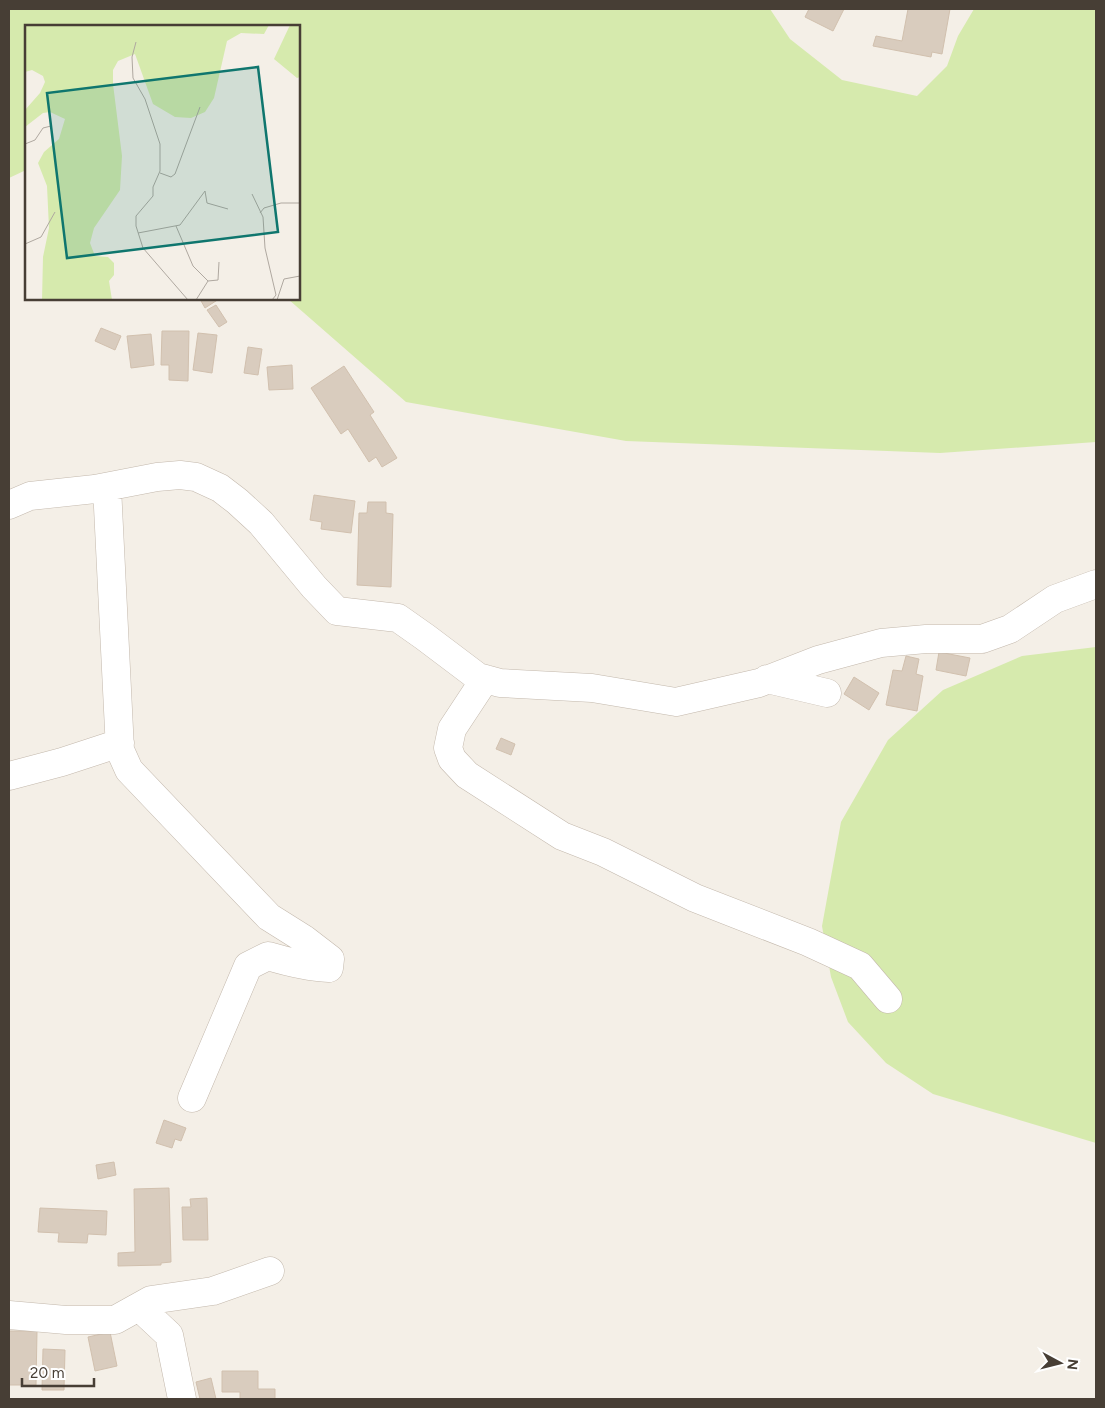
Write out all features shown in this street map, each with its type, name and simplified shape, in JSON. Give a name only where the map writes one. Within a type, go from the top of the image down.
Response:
[{"type":"street","points":[[9,505],[30,496],[107,487],[157,476],[180,475],[196,478],[220,488],[261,523],[314,587],[337,611],[398,618],[478,677],[500,683],[592,688],[676,702],[759,683],[818,660],[881,643],[926,638],[982,639],[1010,629],[1055,599],[1096,584]]},
{"type":"street","points":[[107,487],[120,750],[129,770],[269,917],[304,939],[330,959],[329,968],[291,963],[268,956],[248,966],[192,1098]]},
{"type":"street","points":[[484,679],[452,728],[448,748],[452,759],[467,775],[562,836],[603,852],[695,898],[808,942],[860,966],[888,999]]},
{"type":"street","points":[[767,680],[827,693]]},
{"type":"street","points":[[9,776],[62,762],[120,743]]},
{"type":"street","points":[[9,1315],[66,1320],[115,1320],[151,1300],[213,1291],[270,1271]]},
{"type":"street","points":[[139,1307],[169,1335],[182,1399]]},
{"type":"green space","points":[[9,9],[770,9],[790,39],[842,80],[917,96],[947,66],[958,36],[974,9],[1096,9],[1096,442],[940,453],[626,441],[406,402],[289,300],[300,300],[300,25],[25,25],[25,170],[9,178]]},
{"type":"green space","points":[[1096,647],[1096,1143],[933,1094],[886,1063],[848,1022],[831,977],[822,926],[841,822],[888,740],[943,690],[1022,656]]},
{"type":"building","points":[[809,9],[844,9],[833,31],[805,17]]},
{"type":"building","points":[[908,9],[950,9],[942,54],[932,52],[931,57],[873,46],[876,36],[902,41]]},
{"type":"building","points":[[201,300],[217,300],[205,308]]},
{"type":"building","points":[[216,305],[227,322],[219,327],[207,310]]},
{"type":"building","points":[[101,328],[121,336],[115,350],[95,341]]},
{"type":"building","points":[[162,331],[189,331],[188,381],[169,380],[169,365],[161,365]]},
{"type":"building","points":[[198,333],[217,335],[212,373],[193,370]]},
{"type":"building","points":[[151,334],[154,365],[131,368],[127,336]]},
{"type":"building","points":[[248,347],[262,349],[258,375],[244,373]]},
{"type":"building","points":[[292,365],[293,389],[269,390],[267,367]]},
{"type":"building","points":[[344,366],[374,412],[370,415],[397,458],[382,467],[376,457],[369,462],[348,429],[341,434],[311,388]]},
{"type":"building","points":[[314,495],[355,501],[351,533],[321,529],[322,522],[310,520]]},
{"type":"building","points":[[368,502],[386,502],[386,513],[393,514],[391,587],[357,585],[359,513],[367,513]]},
{"type":"building","points":[[939,652],[970,658],[966,676],[936,670]]},
{"type":"building","points":[[906,656],[919,659],[916,674],[923,676],[917,711],[886,705],[893,670],[902,671]]},
{"type":"building","points":[[854,677],[879,693],[869,710],[844,694]]},
{"type":"building","points":[[501,738],[515,744],[511,755],[496,749]]},
{"type":"building","points":[[164,1120],[186,1128],[181,1141],[175,1139],[172,1148],[156,1143]]},
{"type":"building","points":[[114,1162],[116,1175],[98,1179],[96,1165]]},
{"type":"building","points":[[169,1188],[171,1262],[161,1263],[161,1265],[118,1266],[118,1253],[135,1252],[134,1189]]},
{"type":"building","points":[[207,1198],[208,1240],[183,1240],[182,1207],[191,1207],[190,1199]]},
{"type":"building","points":[[40,1208],[107,1211],[106,1235],[88,1234],[87,1243],[58,1242],[59,1233],[38,1232]]},
{"type":"building","points":[[9,1331],[37,1331],[36,1385],[9,1385]]},
{"type":"building","points":[[110,1332],[117,1366],[95,1371],[88,1337]]},
{"type":"building","points":[[43,1349],[65,1350],[64,1390],[42,1390]]},
{"type":"building","points":[[222,1371],[258,1371],[258,1389],[275,1389],[275,1399],[240,1399],[240,1392],[222,1392]]},
{"type":"building","points":[[211,1378],[216,1399],[200,1399],[196,1382]]}]
